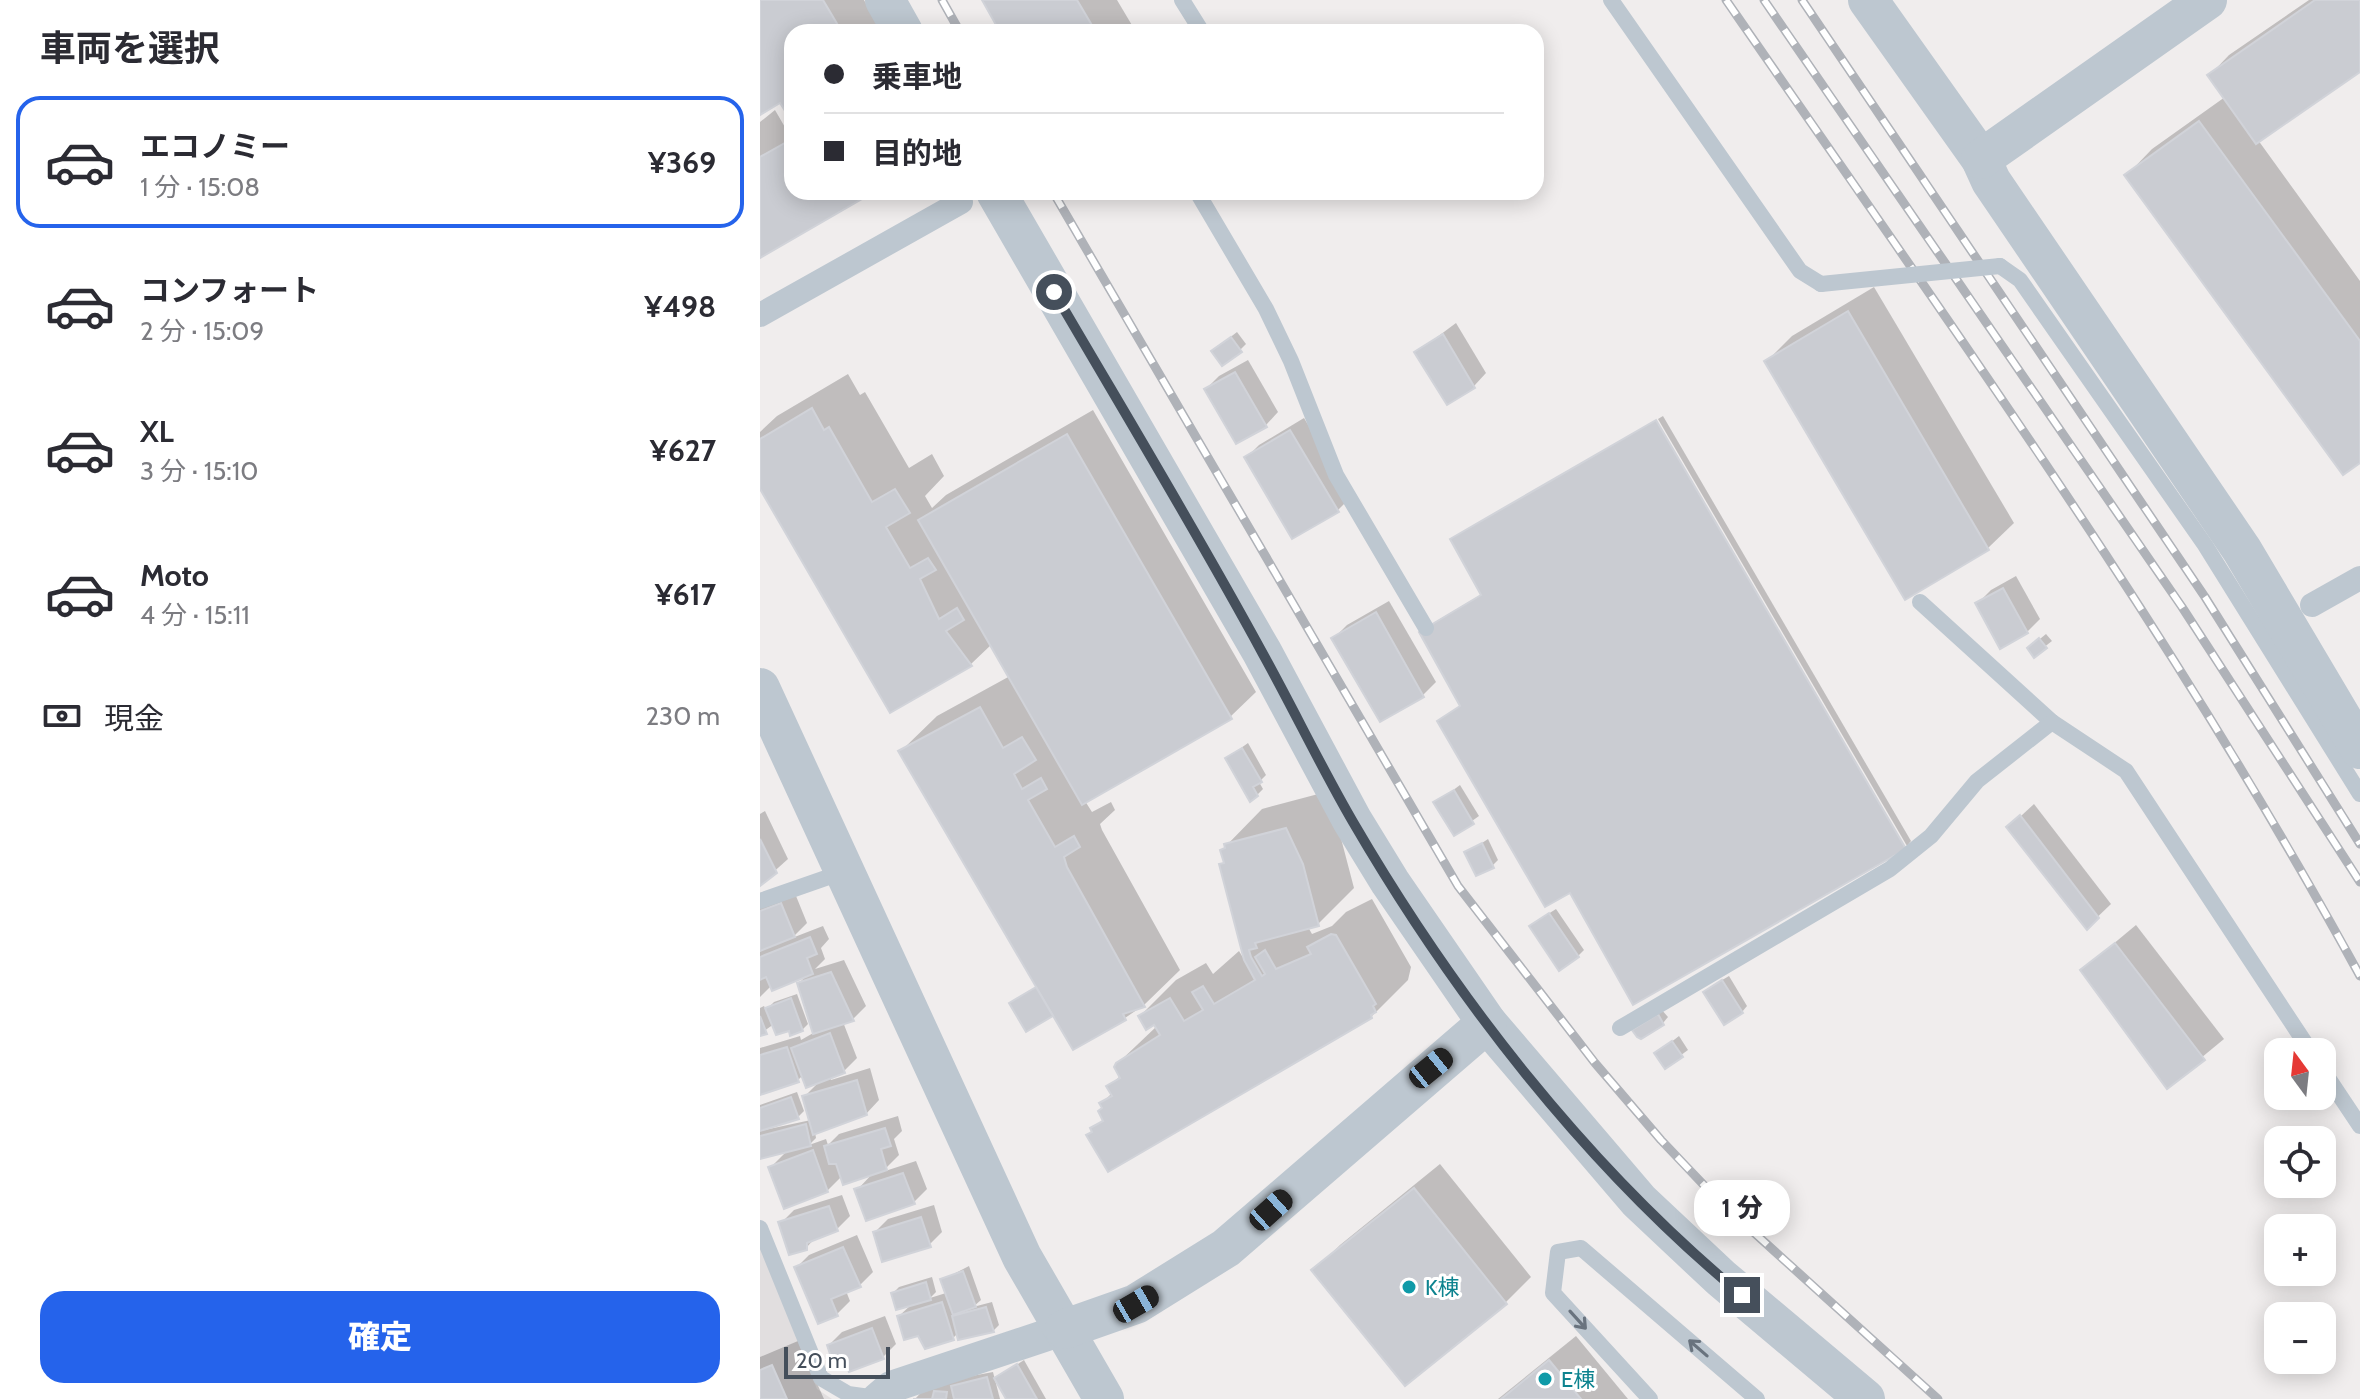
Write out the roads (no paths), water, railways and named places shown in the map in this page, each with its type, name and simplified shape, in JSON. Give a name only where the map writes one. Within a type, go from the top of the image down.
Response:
[{"type":"street","points":[[885,0],[898,24]]},
{"type":"street","points":[[1868,0],[1981,159],[1991,181],[2242,550],[2360,749]]},
{"type":"street","points":[[1981,159],[2207,0]]},
{"type":"street","points":[[760,315],[973,200]]},
{"type":"street","points":[[981,200],[1262,652],[1352,820],[1390,882],[1487,1023],[1639,1201],[1721,1278],[1865,1399]]},
{"type":"street","points":[[2312,605],[2360,578]]},
{"type":"street","points":[[760,688],[1022,1257],[1104,1399]]},
{"type":"street","points":[[877,1399],[891,1387],[1136,1304],[1226,1248],[1487,1023]]},
{"type":"lane","points":[[1182,0],[1197,24]]},
{"type":"lane","points":[[1611,0],[1800,271],[1821,284],[2000,266],[2020,280],[2205,545],[2360,794]]},
{"type":"lane","points":[[1202,200],[1266,309],[1291,361],[1336,475],[1426,628]]},
{"type":"lane","points":[[1920,602],[2052,722],[2126,771],[2302,1038]]},
{"type":"lane","points":[[1620,1028],[1890,869],[1931,836],[1977,781],[2052,722]]},
{"type":"lane","points":[[760,901],[843,872]]},
{"type":"lane","points":[[2336,1090],[2360,1126]]},
{"type":"lane","points":[[760,1228],[821,1378],[848,1394],[877,1399]]},
{"type":"lane","points":[[1650,1399],[1553,1293],[1558,1252],[1581,1248],[1747,1397]]},
{"type":"railway","points":[[942,0],[956,24]]},
{"type":"railway","points":[[1726,0],[1975,359],[2136,601],[2289,849],[2360,976]]},
{"type":"railway","points":[[1764,0],[2182,607],[2360,882]]},
{"type":"railway","points":[[1802,0],[2205,597],[2360,844]]},
{"type":"railway","points":[[1058,200],[1458,886],[1595,1063],[1661,1140],[1719,1201],[1938,1399]]},
{"type":"place","name":"K棟","points":[[1409,1287]]},
{"type":"place","name":"E棟","points":[[1545,1379]]}]
